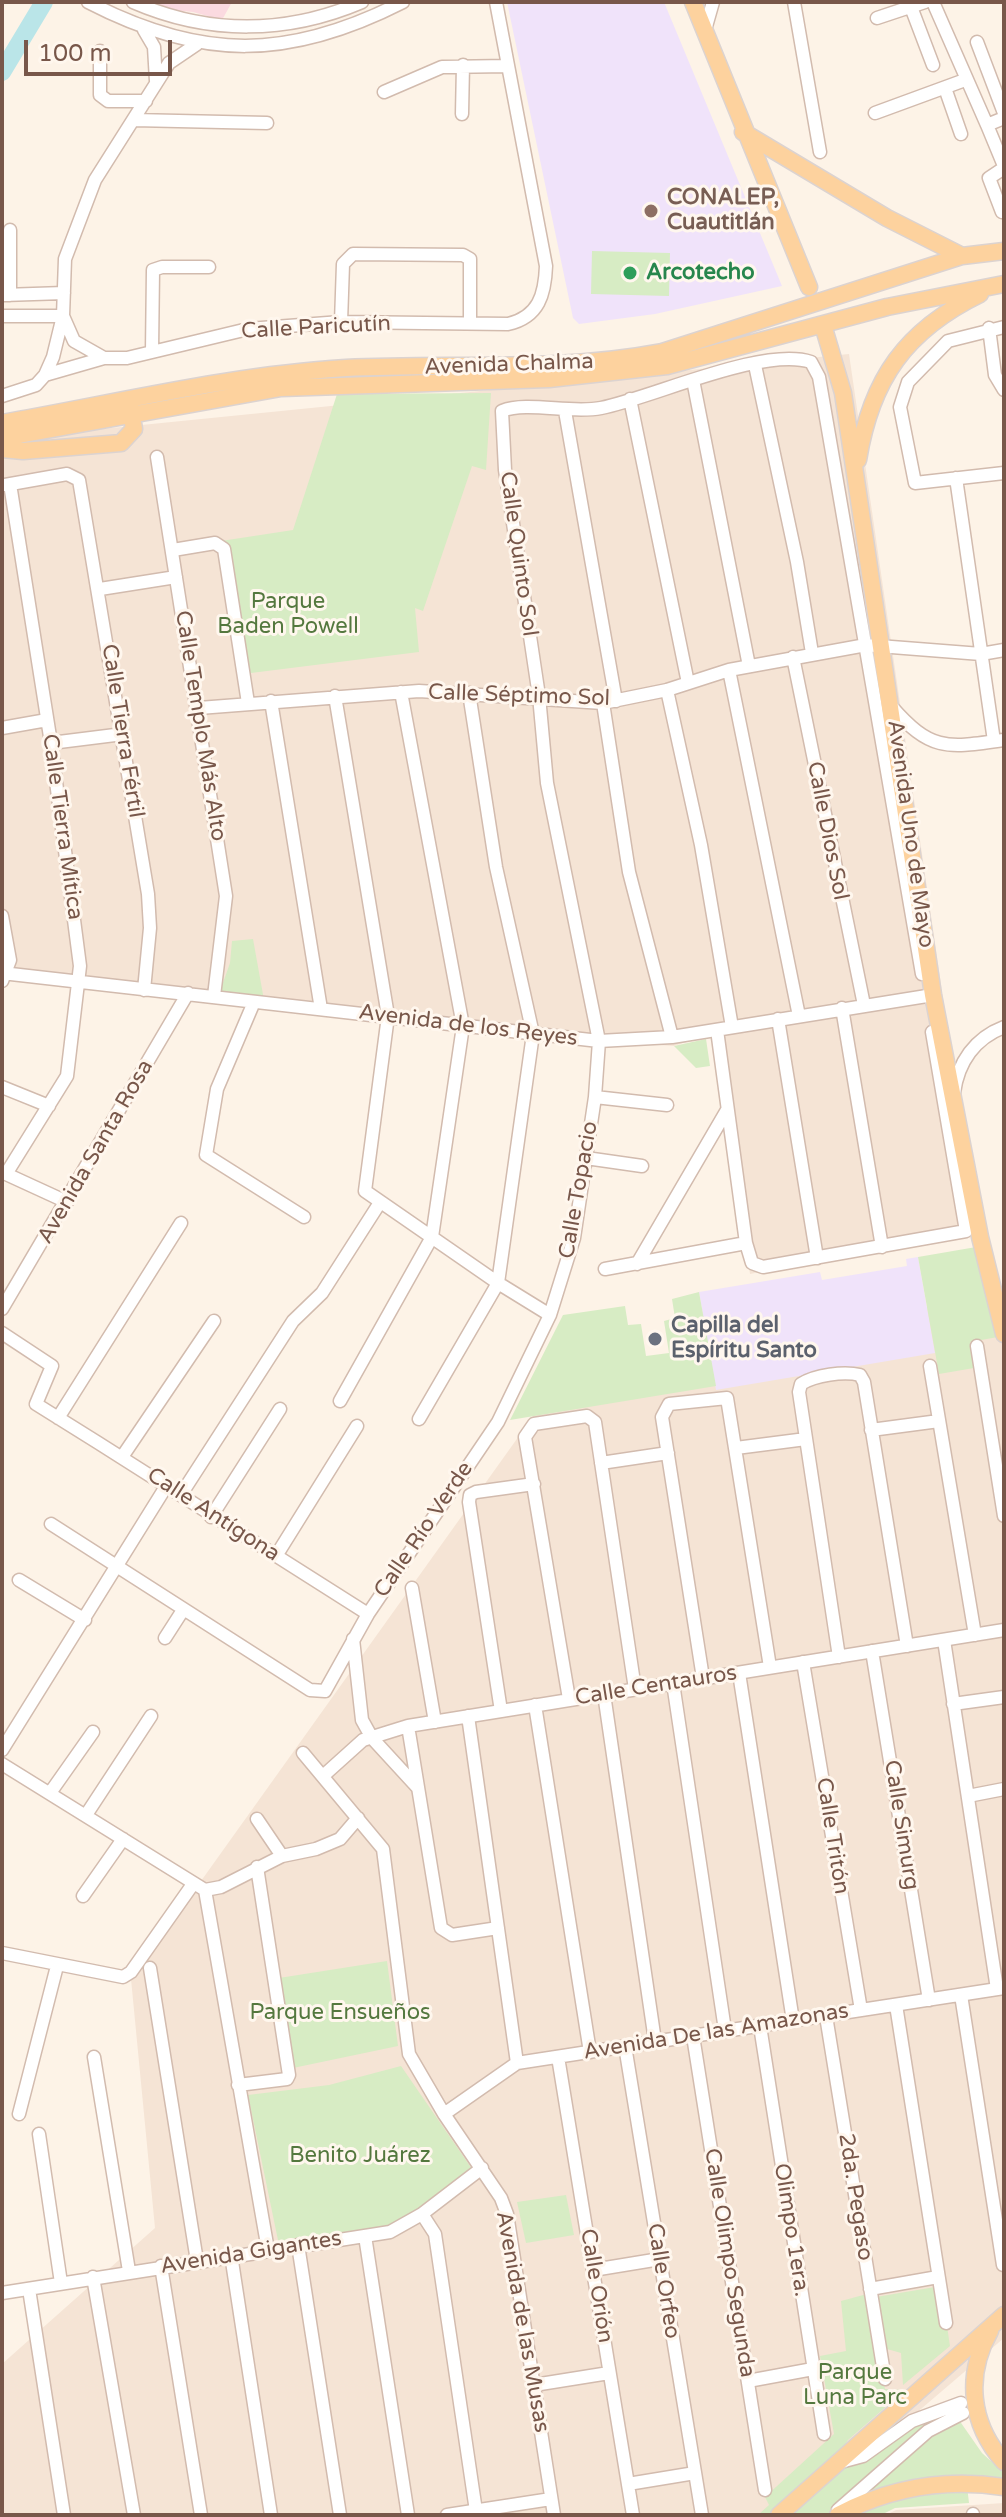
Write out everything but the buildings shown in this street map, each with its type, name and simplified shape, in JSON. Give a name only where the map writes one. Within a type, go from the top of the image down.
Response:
[{"type":"main road","points":[[693,2],[743,132],[809,287]]},
{"type":"main road","points":[[743,132],[887,218],[962,256]]},
{"type":"main road","name":"Avenida Chalma","points":[[664,359],[962,256],[1004,251]]},
{"type":"main road","points":[[856,474],[872,407],[901,349],[944,314],[1003,284]]},
{"type":"main road","name":"Avenida Chalma","points":[[2,423],[281,388],[549,379],[664,359],[887,307],[1003,284]]},
{"type":"main road","name":"Avenida Uno de Mayo","points":[[825,332],[843,393],[856,474],[874,646],[891,706],[930,996],[955,1104],[970,1212],[1004,1334]]},
{"type":"main road","points":[[2,449],[121,443],[134,429],[130,408]]},
{"type":"main road","name":"Avenida Chalma","points":[[2,438],[130,408]]},
{"type":"main road","points":[[1000,2319],[976,2363],[974,2397],[983,2432],[1004,2462]]},
{"type":"main road","points":[[779,2515],[1000,2319]]},
{"type":"main road","points":[[835,2515],[889,2493],[934,2483],[1004,2487]]},
{"type":"street","points":[[88,2],[144,30],[197,44],[236,47],[302,40],[370,19],[403,2]]},
{"type":"street","points":[[133,2],[202,24],[238,28],[275,27],[324,18],[362,2]]},
{"type":"street","points":[[705,30],[713,2]]},
{"type":"street","points":[[794,2],[820,152]]},
{"type":"street","points":[[877,18],[925,2]]},
{"type":"street","points":[[933,2],[1004,167],[989,178],[1002,212]]},
{"type":"street","points":[[384,92],[442,67],[508,66],[495,3]]},
{"type":"street","points":[[911,7],[933,65]]},
{"type":"street","points":[[144,30],[154,47],[156,81]]},
{"type":"street","points":[[977,42],[1002,99],[1004,116],[987,125]]},
{"type":"street","points":[[45,375],[63,316],[65,259],[95,180],[169,63],[197,44]]},
{"type":"street","points":[[100,51],[100,95],[108,101],[146,101]]},
{"type":"street","points":[[462,114],[463,65]]},
{"type":"street","name":"Calle Paricutín","points":[[2,396],[36,385],[45,375],[104,358],[127,358],[248,329],[341,322],[521,321],[539,304],[545,290],[546,266],[508,66]]},
{"type":"street","points":[[875,113],[965,80]]},
{"type":"street","points":[[945,88],[961,134]]},
{"type":"street","points":[[134,120],[267,123]]},
{"type":"street","points":[[10,230],[6,295],[64,293]]},
{"type":"street","points":[[341,322],[346,257],[353,254],[463,255],[470,259],[470,323]]},
{"type":"street","points":[[152,351],[153,270],[209,267]]},
{"type":"street","points":[[2,316],[63,316]]},
{"type":"street","points":[[63,316],[74,341],[104,358]]},
{"type":"street","points":[[1004,327],[989,328],[948,341],[908,382],[900,407],[913,480],[921,484],[1004,473]]},
{"type":"street","points":[[989,328],[995,375],[1004,390]]},
{"type":"street","points":[[672,1037],[629,872],[610,702],[565,411],[599,409],[693,380],[799,358],[811,362],[819,377],[874,646],[930,996],[970,1212],[966,1231],[763,1267],[755,1265],[746,1243],[717,1030]]},
{"type":"street","points":[[755,365],[797,562],[812,653]]},
{"type":"street","points":[[693,380],[749,666]]},
{"type":"street","points":[[630,399],[688,683]]},
{"type":"street","name":"Calle Quinto Sol","points":[[565,411],[502,411],[505,470],[539,696],[550,798],[599,1041]]},
{"type":"street","name":"Calle Templo Más Alto","points":[[157,457],[199,708],[226,896],[214,996]]},
{"type":"street","name":"Calle Tierra Fértil","points":[[6,485],[75,475],[79,480],[100,589],[148,894],[150,928],[144,990]]},
{"type":"street","points":[[891,706],[919,735],[935,744],[952,748],[999,741],[981,654],[956,478]]},
{"type":"street","name":"Calle Tierra Mítica","points":[[6,485],[51,743],[80,966],[67,1076],[49,1106],[8,1154]]},
{"type":"street","points":[[173,550],[215,543],[224,549],[248,703]]},
{"type":"street","points":[[100,589],[176,577]]},
{"type":"street","name":"Calle Séptimo Sol","points":[[199,708],[401,692],[539,696],[610,702],[667,690],[729,670],[812,653],[874,646],[981,654],[1004,650]]},
{"type":"street","name":"Calle Dios Sol","points":[[793,657],[864,1005]]},
{"type":"street","points":[[729,670],[799,1016]]},
{"type":"street","points":[[667,690],[701,845],[732,1027]]},
{"type":"street","points":[[340,1401],[432,1237],[463,1026],[401,692]]},
{"type":"street","points":[[419,1419],[498,1283],[533,1034],[496,867],[469,693]]},
{"type":"street","points":[[335,696],[388,1016],[365,1191],[379,1204],[550,1315]]},
{"type":"street","points":[[271,701],[321,1009]]},
{"type":"street","points":[[2,728],[47,720]]},
{"type":"street","points":[[51,743],[123,734]]},
{"type":"street","points":[[2,916],[10,960],[2,976]]},
{"type":"street","name":"Avenida de los Reyes","points":[[2,976],[188,993],[599,1041],[672,1037],[930,996]]},
{"type":"street","name":"Avenida Santa Rosa","points":[[2,1309],[188,993]]},
{"type":"street","points":[[254,1002],[217,1089],[206,1155],[304,1217]]},
{"type":"street","points":[[842,1008],[882,1247]]},
{"type":"street","points":[[778,1019],[817,1258]]},
{"type":"street","points":[[955,1104],[958,1075],[966,1057],[985,1037],[1004,1027]]},
{"type":"street","name":"Calle Topacio","points":[[498,1422],[550,1315],[574,1238],[595,1097],[599,1041]]},
{"type":"street","points":[[2,1087],[49,1106]]},
{"type":"street","points":[[595,1097],[667,1105]]},
{"type":"street","points":[[637,1264],[727,1110]]},
{"type":"street","points":[[8,1154],[6,1169],[10,1177],[67,1202]]},
{"type":"street","points":[[586,1158],[642,1166]]},
{"type":"street","points":[[182,1493],[293,1321],[322,1293],[379,1204]]},
{"type":"street","points":[[58,1418],[181,1223]]},
{"type":"street","points":[[605,1269],[746,1243]]},
{"type":"street","points":[[122,1457],[214,1321]]},
{"type":"street","name":"Calle Antígona","points":[[2,1333],[52,1366],[34,1402],[182,1493],[211,1517],[368,1614]]},
{"type":"street","points":[[977,1346],[1004,1516]]},
{"type":"street","points":[[930,1366],[975,1635]]},
{"type":"street","points":[[839,1657],[806,1439],[801,1384],[809,1379],[860,1375],[907,1646]]},
{"type":"street","points":[[703,1678],[662,1417],[664,1407],[669,1404],[727,1398],[770,1667]]},
{"type":"street","points":[[211,1517],[280,1409]]},
{"type":"street","points":[[569,1699],[525,1437],[534,1424],[592,1417],[635,1689]]},
{"type":"street","points":[[871,1430],[939,1421]]},
{"type":"street","name":"Calle Río Verde","points":[[353,1639],[498,1422]]},
{"type":"street","points":[[276,1556],[357,1426]]},
{"type":"street","points":[[736,1448],[806,1439]]},
{"type":"street","points":[[601,1463],[668,1453]]},
{"type":"street","points":[[501,1711],[470,1495],[534,1484]]},
{"type":"street","points":[[2,1750],[167,1485]]},
{"type":"street","points":[[51,1524],[310,1690],[320,1693],[328,1688],[353,1639]]},
{"type":"street","points":[[19,1580],[85,1620]]},
{"type":"street","points":[[412,1588],[435,1722]]},
{"type":"street","points":[[165,1638],[183,1610]]},
{"type":"street","name":"Calle Centauros","points":[[323,1776],[363,1740],[408,1726],[1004,1630]]},
{"type":"street","points":[[353,1639],[362,1720],[372,1738],[417,1787]]},
{"type":"street","points":[[944,1640],[1001,1989]]},
{"type":"street","name":"Calle Simurg","points":[[872,1651],[929,2000]]},
{"type":"street","name":"Calle Tritón","points":[[803,1662],[861,2010]]},
{"type":"street","points":[[739,1673],[793,2021]]},
{"type":"street","points":[[673,1683],[725,2030]]},
{"type":"street","points":[[604,1694],[655,2041]]},
{"type":"street","points":[[953,1704],[1004,1697]]},
{"type":"street","points":[[535,1705],[590,2052]]},
{"type":"street","points":[[86,1815],[151,1716]]},
{"type":"street","points":[[468,1716],[517,2063]]},
{"type":"street","points":[[408,1726],[441,1928],[452,1935],[498,1928]]},
{"type":"street","points":[[50,1793],[93,1732]]},
{"type":"street","name":"Avenida de las Musas","points":[[303,1753],[383,1849],[409,2054],[444,2114],[482,2168],[507,2214],[554,2515]]},
{"type":"street","points":[[2,1764],[199,1887],[221,1887],[282,1856],[316,1849],[340,1839],[358,1818]]},
{"type":"street","points":[[968,1796],[1004,1789]]},
{"type":"street","points":[[257,1819],[282,1856]]},
{"type":"street","points":[[83,1896],[123,1839]]},
{"type":"street","points":[[238,2085],[287,2079],[289,2075],[257,1867]]},
{"type":"street","points":[[2,1953],[123,1977],[131,1972],[199,1887]]},
{"type":"street","points":[[199,1887],[268,2250]]},
{"type":"street","points":[[19,2114],[57,1966]]},
{"type":"street","points":[[150,1968],[197,2261]]},
{"type":"street","name":"Avenida De las Amazonas","points":[[444,2114],[517,2063],[1001,1989]]},
{"type":"street","points":[[961,1995],[998,2195],[1003,2265]]},
{"type":"street","points":[[896,2005],[946,2323]]},
{"type":"street","name":"2da. Pegaso","points":[[826,2016],[885,2379]]},
{"type":"street","name":"Olimpo 1era.","points":[[760,2026],[824,2434]]},
{"type":"street","name":"Calle Olimpo Segunda","points":[[693,2036],[765,2490]]},
{"type":"street","name":"Calle Orfeo","points":[[625,2046],[702,2515]]},
{"type":"street","points":[[94,2057],[129,2271]]},
{"type":"street","name":"Calle Orión","points":[[558,2057],[633,2515]]},
{"type":"street","points":[[39,2134],[61,2283]]},
{"type":"street","name":"Avenida Gigantes","points":[[2,2293],[365,2236],[404,2227],[482,2168]]},
{"type":"street","points":[[422,2214],[435,2234],[476,2511]]},
{"type":"street","points":[[365,2236],[408,2515]]},
{"type":"street","points":[[298,2245],[340,2515]]},
{"type":"street","points":[[231,2255],[271,2515]]},
{"type":"street","points":[[593,2270],[660,2259]]},
{"type":"street","points":[[161,2266],[201,2515]]},
{"type":"street","points":[[93,2277],[134,2515]]},
{"type":"street","points":[[870,2289],[938,2277]]},
{"type":"street","points":[[29,2289],[64,2515]]},
{"type":"street","points":[[748,2381],[813,2369]]},
{"type":"street","points":[[534,2385],[609,2373]]},
{"type":"street","points":[[835,2515],[928,2431],[962,2408],[912,2421],[863,2456],[837,2463]]},
{"type":"street","points":[[628,2484],[695,2473]]},
{"type":"street","points":[[448,2515],[551,2499]]},
{"type":"shaded area","points":[[137,2],[232,2],[222,20],[193,12],[152,8]]},
{"type":"shaded area","name":"CONALEP, Cuautitlán","points":[[507,2],[664,2],[782,286],[655,314],[579,324],[573,318]]},
{"type":"shaded area","points":[[849,354],[974,1210],[966,1230],[750,1274],[711,1034],[674,1046],[599,1041],[2,966],[2,439]]},
{"type":"shaded area","points":[[918,1257],[935,1353],[716,1390],[699,1292],[820,1272],[822,1280],[907,1266],[906,1259]]},
{"type":"shaded area","points":[[995,1294],[1004,1349],[1004,2338],[797,2515],[2,2515],[2,2364],[155,2228],[131,1979],[554,1387]]},
{"type":"shaded area","points":[[1004,2503],[1004,2515],[886,2515],[896,2510]]},
{"type":"green space","name":"Arcotecho","points":[[592,251],[670,253],[669,296],[591,294]]},
{"type":"green space","name":"Parque Baden Powell","points":[[491,393],[486,470],[472,466],[423,611],[415,608],[419,652],[243,674],[221,541],[293,530],[337,394]]},
{"type":"green space","points":[[253,939],[264,1000],[219,994],[230,963],[232,941]]},
{"type":"green space","points":[[706,1039],[710,1066],[696,1068],[674,1046]]},
{"type":"green space","points":[[982,1246],[998,1337],[970,1342],[974,1368],[939,1374],[918,1257]]},
{"type":"green space","points":[[699,1292],[716,1386],[510,1420],[563,1315],[625,1306],[628,1325],[641,1324],[646,1356],[669,1353],[664,1321],[675,1318],[672,1299]]},
{"type":"green space","name":"Parque Ensueños","points":[[387,1961],[398,2046],[293,2068],[279,1978]]},
{"type":"green space","name":"Benito Juárez","points":[[401,2066],[472,2169],[390,2230],[279,2245],[248,2095],[329,2085]]},
{"type":"green space","points":[[566,2195],[574,2235],[526,2243],[517,2202]]},
{"type":"green space","name":"Parque Luna Parc","points":[[941,2286],[950,2346],[903,2385],[901,2353],[887,2349],[876,2297]]},
{"type":"green space","name":"Parque Luna Parc","points":[[867,2294],[885,2389],[905,2390],[848,2440],[833,2463],[774,2515],[758,2515],[769,2505],[765,2497],[834,2434],[820,2356],[846,2351],[841,2301]]},
{"type":"green space","points":[[956,2409],[923,2431],[829,2515],[782,2515],[864,2454]]},
{"type":"green space","points":[[959,2420],[982,2453],[1004,2473],[1004,2480],[854,2503],[926,2438]]},
{"type":"green space","points":[[967,2486],[969,2503],[895,2508],[881,2515],[842,2515],[889,2495]]},
{"type":"waterway","points":[[2,72],[44,2]]},
{"type":"place","name":"CONALEP, Cuautitlán","points":[[651,211]]},
{"type":"place","name":"Arcotecho","points":[[630,273]]},
{"type":"place","name":"Capilla del Espíritu Santo","points":[[655,1339]]}]
